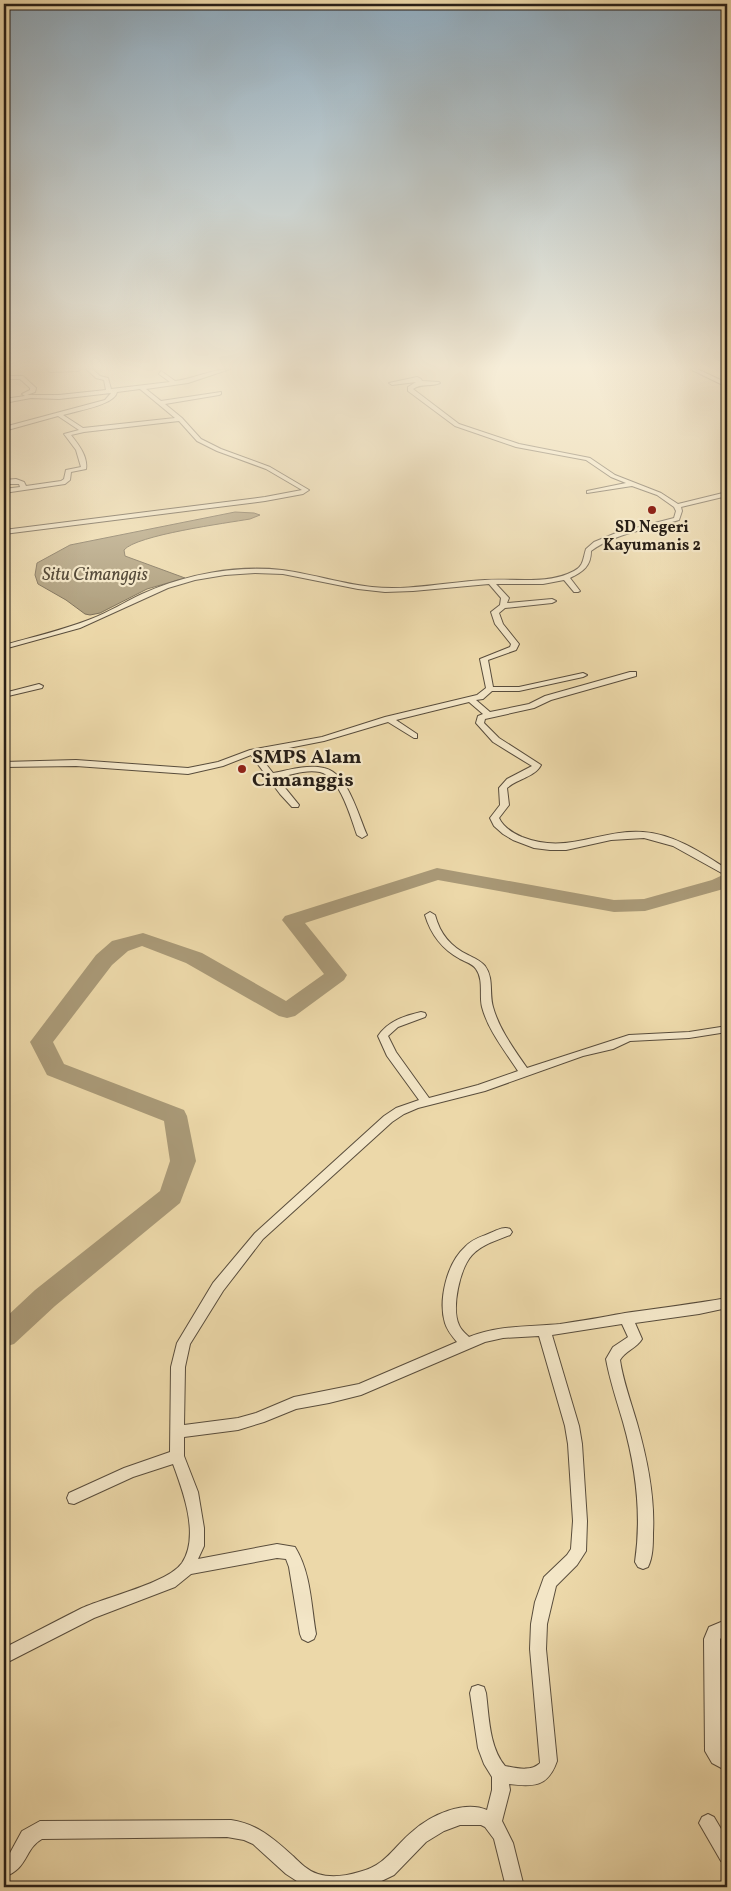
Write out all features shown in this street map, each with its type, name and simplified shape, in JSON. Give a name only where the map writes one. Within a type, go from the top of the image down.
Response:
[{"type":"street","points":[[4,491],[63,484],[67,480],[69,471],[84,468],[82,457]]},
{"type":"street","points":[[4,532],[265,499],[306,490],[268,468],[241,457]]},
{"type":"street","points":[[4,647],[90,622],[163,588],[197,579],[254,571],[300,575],[351,586],[384,590],[425,589],[491,582],[537,582],[565,576],[582,568],[587,563],[588,550],[591,547],[637,528],[677,519],[679,511],[677,506],[659,494],[613,476],[588,459],[579,457]]},
{"type":"street","points":[[4,482],[20,482],[22,488]]},
{"type":"street","points":[[589,492],[631,484]]},
{"type":"street","points":[[677,506],[727,494]]},
{"type":"street","points":[[565,576],[576,591]]},
{"type":"street","points":[[491,582],[505,598],[503,606]]},
{"type":"street","points":[[490,689],[484,659],[513,648],[515,644],[503,631],[495,612],[503,606],[552,601]]},
{"type":"street","points":[[634,674],[548,698],[530,706],[481,718],[480,723],[496,740],[537,765],[535,769],[510,781],[503,788],[506,804],[504,809],[494,818],[510,836],[536,846],[570,848],[612,837],[644,835],[669,842],[727,873]]},
{"type":"street","points":[[4,765],[18,763],[76,763],[188,771],[220,764],[253,752],[324,739],[388,719],[471,700],[490,689],[519,689],[583,675]]},
{"type":"street","points":[[4,694],[39,686]]},
{"type":"street","points":[[471,700],[488,715]]},
{"type":"street","points":[[388,719],[414,736]]},
{"type":"street","points":[[253,752],[295,805]]},
{"type":"street","points":[[272,776],[318,770],[333,775],[341,785],[362,835]]},
{"type":"street","points":[[430,915],[433,926],[445,944],[461,956],[476,963],[482,969],[487,1006],[526,1073]]},
{"type":"street","points":[[421,1015],[392,1026],[386,1030],[383,1036],[391,1053],[426,1102]]},
{"type":"street","points":[[4,1656],[89,1613],[170,1582],[187,1568],[196,1546],[196,1522],[191,1492],[177,1456],[178,1367],[181,1349],[195,1322],[218,1287],[259,1236],[388,1119],[400,1111],[426,1102],[481,1088],[629,1038],[689,1035],[727,1029]]},
{"type":"street","points":[[466,1343],[451,1323],[452,1296],[457,1270],[468,1250],[506,1232]]},
{"type":"street","points":[[177,1432],[238,1424],[259,1418],[294,1403],[356,1390],[389,1378],[466,1343],[503,1333],[544,1330],[699,1310],[727,1303]]},
{"type":"street","points":[[626,1318],[635,1339],[618,1351],[613,1359],[634,1437],[645,1494],[648,1535],[643,1562]]},
{"type":"street","points":[[478,1693],[488,1752],[495,1770],[500,1774],[535,1778],[542,1774],[548,1767],[549,1762],[538,1649],[539,1624],[543,1602],[550,1582],[575,1556],[579,1540],[579,1503],[574,1435],[570,1414],[544,1330]]},
{"type":"street","points":[[74,1498],[129,1472],[177,1456]]},
{"type":"street","points":[[187,1568],[277,1551],[290,1552],[298,1572],[308,1634]]},
{"type":"street","points":[[727,1630],[721,1629],[715,1632],[712,1639],[713,1751],[727,1763]]},
{"type":"street","points":[[493,1824],[501,1790],[500,1774]]},
{"type":"street","points":[[4,1868],[16,1859],[28,1837],[40,1830],[227,1828],[244,1831],[258,1838],[306,1879],[323,1884],[340,1885],[383,1872],[390,1868],[422,1835],[446,1822],[481,1816],[498,1829],[515,1887]]},
{"type":"street","points":[[708,1823],[727,1854]]},
{"type":"water","name":"Situ Cimanggis","points":[[235,512],[260,515],[250,519],[146,539],[124,550],[125,556],[185,578],[147,589],[100,613],[85,614],[66,600],[38,584],[35,575],[37,563],[70,545]]},
{"type":"waterway","points":[[4,1336],[45,1298],[171,1196],[183,1161],[175,1116],[55,1069],[41,1042],[104,960],[120,946],[143,939],[194,958],[287,1011],[336,975],[292,920],[437,874],[614,906],[645,905],[719,884],[727,879]]},
{"type":"place","name":"SD Negeri Kayumanis 2","points":[[652,510]]},
{"type":"place","name":"SMPS Alam Cimanggis","points":[[242,769]]}]
